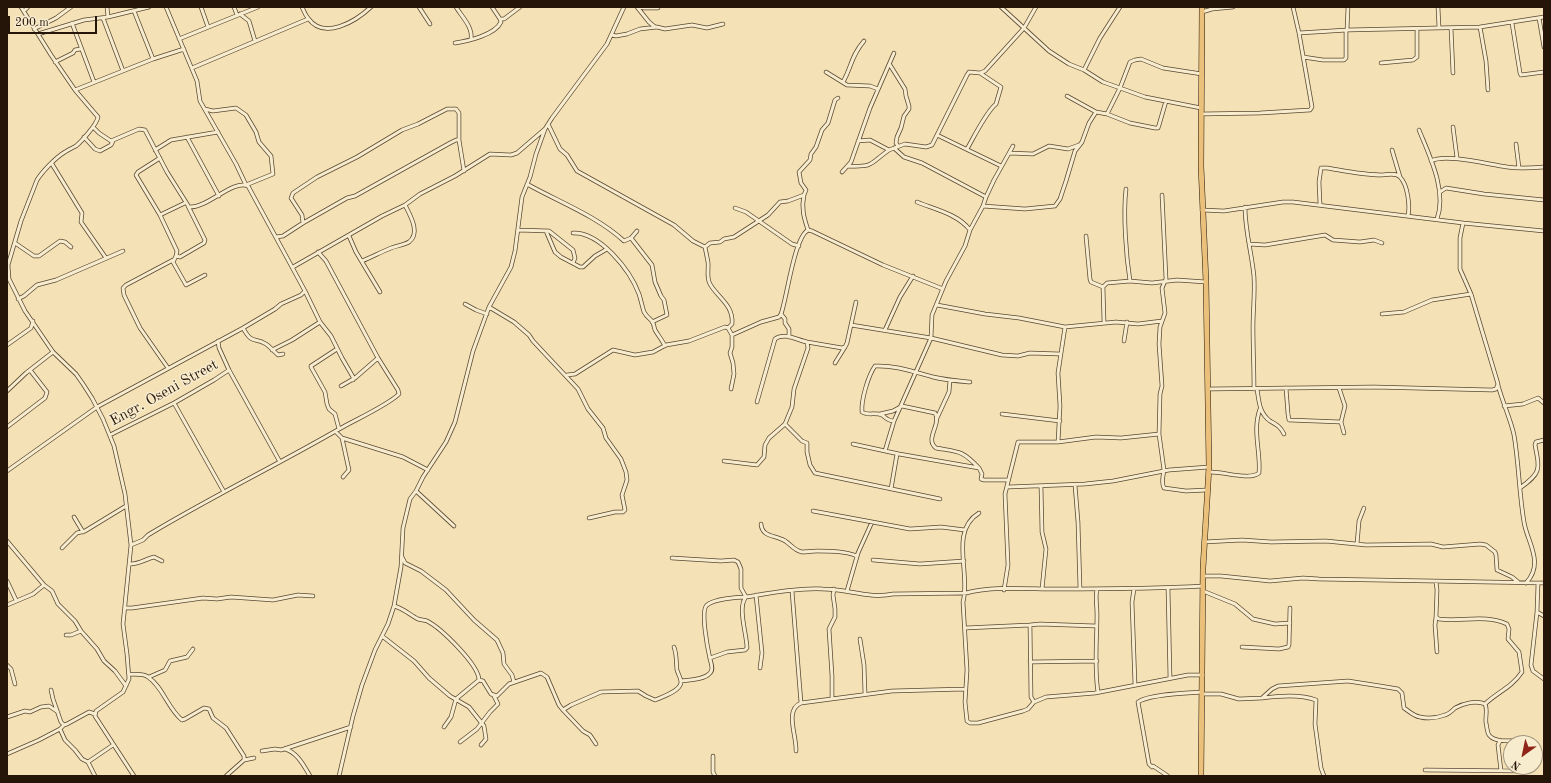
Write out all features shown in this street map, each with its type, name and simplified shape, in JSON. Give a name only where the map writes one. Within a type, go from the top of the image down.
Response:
[{"type":"main road","points":[[1201,776],[1203,576],[1209,469],[1206,282],[1202,210],[1202,9]]},
{"type":"street","points":[[21,7],[55,62],[75,90],[98,117],[98,120],[78,145],[64,152],[39,175],[36,180],[14,243],[8,265],[8,279],[18,299],[54,352],[76,374],[92,398],[110,435],[118,460],[131,545],[123,624],[129,674],[123,692],[96,711],[95,714],[96,721],[134,776]]},
{"type":"street","points":[[24,11],[28,7]]},
{"type":"street","points":[[34,29],[56,18],[71,7]]},
{"type":"street","points":[[107,7],[108,17]]},
{"type":"street","points":[[38,34],[84,20],[103,18],[149,7]]},
{"type":"street","points":[[166,7],[192,68],[198,85],[198,96],[246,185],[293,267],[320,322],[331,336],[353,377],[353,380]]},
{"type":"street","points":[[201,7],[208,27]]},
{"type":"street","points":[[234,7],[239,15],[249,21],[255,41]]},
{"type":"street","points":[[179,39],[258,7]]},
{"type":"street","points":[[302,7],[308,19],[322,28],[340,27],[358,18],[371,7]]},
{"type":"street","points":[[419,7],[430,24]]},
{"type":"street","points":[[456,7],[470,27],[472,35],[471,40]]},
{"type":"street","points":[[455,43],[471,40],[500,25],[500,19],[492,7]]},
{"type":"street","points":[[500,19],[506,19],[520,7]]},
{"type":"street","points":[[340,776],[362,686],[394,606],[402,557],[401,544],[410,499],[416,491],[423,476],[446,442],[455,422],[473,351],[490,307],[510,267],[515,251],[522,197],[545,129],[570,91],[612,35],[624,7]]},
{"type":"street","points":[[638,7],[649,22],[657,28]]},
{"type":"street","points":[[638,7],[658,8]]},
{"type":"street","points":[[1001,7],[1049,51],[1069,64],[1084,70],[1107,84],[1145,97],[1166,101],[1201,111],[1260,113],[1310,110],[1312,107],[1293,7]]},
{"type":"street","points":[[848,166],[862,167],[869,165],[889,150],[904,144],[926,147],[932,145],[969,72],[980,73],[985,71],[1024,28],[1036,7]]},
{"type":"street","points":[[1084,70],[1100,38],[1120,7]]},
{"type":"street","points":[[1202,9],[1233,7]]},
{"type":"street","points":[[1303,57],[1323,60],[1344,60],[1346,58],[1348,7]]},
{"type":"street","points":[[1438,7],[1438,28]]},
{"type":"street","points":[[134,11],[153,59]]},
{"type":"street","points":[[1299,33],[1347,30],[1480,27],[1544,17]]},
{"type":"street","points":[[103,18],[123,71]]},
{"type":"street","points":[[1539,18],[1544,47]]},
{"type":"street","points":[[192,68],[308,19]]},
{"type":"street","points":[[72,23],[80,49],[94,82]]},
{"type":"street","points":[[1512,23],[1521,75],[1544,72]]},
{"type":"street","points":[[612,35],[622,35],[640,29],[665,29],[692,25],[707,28],[723,24]]},
{"type":"street","points":[[1480,27],[1486,61],[1488,90]]},
{"type":"street","points":[[1451,28],[1453,73]]},
{"type":"street","points":[[1381,63],[1413,60],[1416,58],[1417,29]]},
{"type":"street","points":[[843,82],[849,72],[854,54],[864,41]]},
{"type":"street","points":[[55,62],[75,50],[80,49]]},
{"type":"street","points":[[75,90],[153,59],[184,49]]},
{"type":"street","points":[[842,172],[848,166],[870,108],[894,53]]},
{"type":"street","points":[[1107,114],[1120,88],[1130,62],[1141,59],[1163,68],[1202,74]]},
{"type":"street","points":[[890,65],[906,89],[906,96],[909,106],[909,109],[904,116],[902,128],[897,137],[896,147],[904,157],[922,163],[986,197]]},
{"type":"street","points":[[826,72],[847,85],[870,86],[878,89]]},
{"type":"street","points":[[967,149],[988,112],[996,104],[1000,87],[980,73]]},
{"type":"street","points":[[1067,96],[1096,112],[1107,114],[1130,123],[1158,128],[1166,101]]},
{"type":"street","points":[[838,98],[835,100],[828,123],[822,130],[810,160],[799,172],[801,184],[806,190],[802,203],[803,214],[808,230],[883,265],[943,289]]},
{"type":"street","points":[[160,215],[186,204],[192,207],[200,205],[219,196],[231,188],[246,185],[272,174],[271,156],[259,142],[256,132],[246,116],[236,108],[219,111],[205,109]]},
{"type":"street","points":[[303,223],[302,215],[291,198],[293,193],[402,130],[418,124],[447,109],[453,108],[459,113],[459,140],[464,171]]},
{"type":"street","points":[[983,206],[1025,209],[1055,206],[1060,200],[1075,151],[1082,142],[1089,123],[1096,112]]},
{"type":"street","points":[[548,124],[560,149],[567,155],[577,171],[674,225],[693,241],[705,247]]},
{"type":"street","points":[[93,127],[108,140],[114,141]]},
{"type":"street","points":[[1453,127],[1457,158]]},
{"type":"street","points":[[84,137],[95,149],[100,151],[114,141],[141,129],[145,130],[205,240],[204,243],[180,257],[176,256]]},
{"type":"street","points":[[293,267],[404,205],[424,192],[464,171],[490,154],[512,155],[517,153],[545,129]]},
{"type":"street","points":[[1419,130],[1431,160],[1440,192],[1441,203],[1437,219]]},
{"type":"street","points":[[155,150],[172,140],[218,132]]},
{"type":"street","points":[[937,135],[1002,166]]},
{"type":"street","points":[[187,137],[219,196]]},
{"type":"street","points":[[276,237],[283,236],[347,198],[355,196],[450,143],[459,140]]},
{"type":"street","points":[[858,141],[870,140],[889,150]]},
{"type":"street","points":[[1010,153],[1033,154],[1049,146],[1073,148],[1082,142]]},
{"type":"street","points":[[1516,144],[1519,168]]},
{"type":"street","points":[[885,450],[894,421],[931,338],[932,315],[943,289],[965,246],[970,230],[1013,146]]},
{"type":"street","points":[[1392,150],[1400,177],[1409,199],[1408,216]]},
{"type":"street","points":[[160,158],[138,172],[136,175],[160,215],[177,251],[176,256],[173,260],[123,288],[124,295],[140,328],[168,368]]},
{"type":"street","points":[[1431,160],[1439,158],[1457,158],[1519,168],[1544,167]]},
{"type":"street","points":[[52,164],[82,213],[81,222],[106,258]]},
{"type":"street","points":[[1320,204],[1319,182],[1321,168],[1367,175],[1391,174],[1400,177]]},
{"type":"street","points":[[527,184],[608,228],[624,241],[631,238],[637,231]]},
{"type":"street","points":[[1126,188],[1124,204],[1130,281]]},
{"type":"street","points":[[1440,192],[1446,188],[1484,194],[1544,200]]},
{"type":"street","points":[[705,247],[710,243],[720,242],[724,239],[734,237],[768,215],[780,202],[788,201],[804,195]]},
{"type":"street","points":[[1162,195],[1166,279],[1162,288],[1165,313],[1160,328],[1162,386],[1160,394],[1159,434],[1164,470],[1162,486],[1164,488],[1186,491],[1208,490]]},
{"type":"street","points":[[917,202],[951,215],[970,230]]},
{"type":"street","points":[[1202,210],[1224,211],[1283,202],[1320,204],[1463,223],[1544,231]]},
{"type":"street","points":[[362,262],[412,239],[414,236],[414,227],[411,217],[404,205]]},
{"type":"street","points":[[1245,207],[1255,296],[1253,323],[1255,389],[1260,409],[1268,420],[1280,426],[1284,434]]},
{"type":"street","points":[[734,208],[746,212],[792,244],[799,246]]},
{"type":"street","points":[[1463,223],[1460,238],[1460,270],[1471,294],[1513,433],[1524,523],[1532,548],[1534,567],[1526,582]]},
{"type":"street","points":[[518,230],[549,231],[573,250],[575,258],[573,263]]},
{"type":"street","points":[[732,335],[761,322],[779,317],[802,235],[808,230]]},
{"type":"street","points":[[546,231],[555,252],[561,257],[580,267],[584,267],[595,256],[607,249]]},
{"type":"street","points":[[573,233],[581,233],[592,237],[607,249],[629,273],[639,294],[644,311],[652,322],[665,346]]},
{"type":"street","points":[[1249,244],[1265,245],[1325,235],[1333,240],[1360,242],[1374,240],[1382,243]]},
{"type":"street","points":[[349,236],[356,252],[380,292]]},
{"type":"street","points":[[1086,236],[1091,282],[1103,287]]},
{"type":"street","points":[[631,238],[652,265],[655,282],[664,300],[667,314],[652,322]]},
{"type":"street","points":[[14,243],[34,256],[38,256],[60,241],[65,242],[71,247]]},
{"type":"street","points":[[705,247],[708,263],[708,280],[710,286],[721,296],[730,313],[732,324],[728,328]]},
{"type":"street","points":[[18,299],[37,285],[56,280],[123,251]]},
{"type":"street","points":[[131,545],[143,540],[152,533],[337,430],[398,394],[398,390],[378,358],[329,267],[318,252]]},
{"type":"street","points":[[173,260],[186,285],[205,275]]},
{"type":"street","points":[[885,330],[900,297],[913,276]]},
{"type":"street","points":[[1104,323],[1103,287],[1107,283],[1130,281],[1164,282],[1177,280],[1206,282]]},
{"type":"street","points":[[7,471],[97,407],[242,328],[281,304],[301,295],[305,291]]},
{"type":"street","points":[[1382,314],[1404,312],[1432,300],[1471,294]]},
{"type":"street","points":[[835,363],[847,343],[856,302]]},
{"type":"street","points":[[465,304],[487,314]]},
{"type":"street","points":[[937,306],[1065,327],[1104,323],[1127,322],[1138,324],[1162,321]]},
{"type":"street","points":[[490,307],[521,327],[567,375],[573,385],[578,389],[588,409],[604,428],[606,438],[622,459],[627,480],[622,495],[625,510],[622,512],[614,512],[589,518]]},
{"type":"street","points":[[781,314],[785,319],[785,323],[789,330],[789,337]]},
{"type":"street","points":[[7,345],[31,328],[33,321]]},
{"type":"street","points":[[272,350],[292,340],[320,322]]},
{"type":"street","points":[[1124,341],[1127,322]]},
{"type":"street","points":[[851,325],[931,338],[1002,355],[1018,356],[1030,353],[1060,354]]},
{"type":"street","points":[[1058,442],[1060,406],[1058,374],[1065,327]]},
{"type":"street","points":[[242,328],[252,340],[266,344],[278,355],[282,354]]},
{"type":"street","points":[[567,375],[576,374],[610,351],[620,351],[635,355],[652,352],[665,346],[689,341],[715,332],[721,328],[728,328]]},
{"type":"street","points":[[728,328],[732,335],[732,347],[730,353],[734,374],[731,390]]},
{"type":"street","points":[[757,402],[775,339],[779,336],[842,348],[845,347]]},
{"type":"street","points":[[218,341],[218,348],[229,370],[280,462]]},
{"type":"street","points":[[724,461],[757,465],[764,457],[764,445],[769,438],[785,424],[792,407],[794,389],[808,348],[807,342]]},
{"type":"street","points":[[337,349],[311,367],[325,392],[329,409],[335,414],[337,430],[342,438],[349,470],[343,477]]},
{"type":"street","points":[[7,391],[30,370],[54,352]]},
{"type":"street","points":[[341,386],[353,380],[378,358]]},
{"type":"street","points":[[937,418],[935,413],[902,406],[893,412],[880,414],[865,414],[862,412],[862,401],[875,366],[915,372],[950,380],[970,382]]},
{"type":"street","points":[[7,427],[45,398],[47,392],[30,370]]},
{"type":"street","name":"Engr. Oseni Street","points":[[110,435],[174,403],[229,370]]},
{"type":"street","points":[[950,380],[949,392],[937,418],[932,438],[933,446],[968,456],[979,468],[982,474],[981,479],[1008,480]]},
{"type":"street","points":[[1208,389],[1374,387],[1492,390],[1496,389],[1498,385]]},
{"type":"street","points":[[1286,388],[1289,420],[1341,422]]},
{"type":"street","points":[[1339,388],[1345,406],[1341,422],[1344,433]]},
{"type":"street","points":[[1504,406],[1523,404],[1538,398],[1544,403]]},
{"type":"street","points":[[174,403],[224,492]]},
{"type":"street","points":[[1008,487],[1075,485],[1113,481],[1164,470],[1209,469],[1245,476],[1256,476],[1260,473],[1260,459],[1256,440],[1257,420],[1260,409]]},
{"type":"street","points":[[880,414],[888,420],[894,421]]},
{"type":"street","points":[[1002,414],[1060,421]]},
{"type":"street","points":[[785,424],[807,444],[810,465],[815,473],[940,499]]},
{"type":"street","points":[[1004,590],[1008,565],[1005,494],[1008,487],[1008,480],[1018,442],[1058,442],[1096,437],[1121,438],[1159,434]]},
{"type":"street","points":[[342,438],[403,457],[428,470]]},
{"type":"street","points":[[1520,488],[1536,475],[1538,468],[1535,445],[1536,442],[1544,440]]},
{"type":"street","points":[[852,444],[885,450],[897,454],[979,468]]},
{"type":"street","points":[[891,489],[897,454]]},
{"type":"street","points":[[1075,485],[1078,522],[1080,589]]},
{"type":"street","points":[[1041,486],[1042,532],[1046,549],[1042,589]]},
{"type":"street","points":[[416,491],[454,526]]},
{"type":"street","points":[[62,548],[77,533],[83,532],[126,506]]},
{"type":"street","points":[[1358,544],[1359,521],[1364,508]]},
{"type":"street","points":[[813,511],[910,530],[936,527],[965,530]]},
{"type":"street","points":[[979,513],[970,520],[965,530],[962,542],[966,593],[963,602],[967,670],[965,702],[967,720],[970,723],[978,723],[1023,711],[1028,709],[1034,702],[1046,697],[1098,692],[1170,678],[1202,674]]},
{"type":"street","points":[[74,517],[83,532]]},
{"type":"street","points":[[847,591],[857,556],[872,522]]},
{"type":"street","points":[[761,524],[761,528],[764,532],[772,537],[782,539],[796,550],[806,552],[831,551],[857,556]]},
{"type":"street","points":[[1204,542],[1242,540],[1271,542],[1326,541],[1358,544],[1431,544],[1443,547],[1480,544],[1486,545],[1495,552],[1497,570],[1512,577],[1518,582]]},
{"type":"street","points":[[7,541],[44,586],[52,591],[58,604],[75,621],[81,631],[126,686]]},
{"type":"street","points":[[129,564],[134,564],[154,557],[162,561]]},
{"type":"street","points":[[402,557],[405,563],[421,571],[446,590],[474,620],[497,640],[503,653],[504,664],[512,675],[514,682]]},
{"type":"street","points":[[672,558],[721,561],[734,560],[738,562],[741,569],[740,583],[746,597]]},
{"type":"street","points":[[873,560],[920,564],[964,561]]},
{"type":"street","points":[[1203,576],[1221,576],[1270,581],[1303,578],[1436,582],[1544,583]]},
{"type":"street","points":[[7,582],[16,600]]},
{"type":"street","points":[[1436,582],[1435,625],[1437,652]]},
{"type":"street","points":[[1538,583],[1537,612],[1531,665],[1533,671],[1544,678]]},
{"type":"street","points":[[7,605],[33,594],[44,586]]},
{"type":"street","points":[[681,681],[692,680],[711,673],[712,670],[704,608],[707,604],[756,595],[821,588],[847,591],[870,596],[966,593],[1016,588],[1203,589],[1235,604],[1254,618],[1275,624],[1290,624]]},
{"type":"street","points":[[1168,588],[1170,678]]},
{"type":"street","points":[[832,698],[829,629],[835,617],[833,595],[834,589]]},
{"type":"street","points":[[1097,589],[1095,597],[1097,614],[1098,692]]},
{"type":"street","points":[[1134,589],[1132,602],[1135,685]]},
{"type":"street","points":[[792,591],[801,703]]},
{"type":"street","points":[[125,608],[203,598],[273,600],[298,595],[314,596]]},
{"type":"street","points":[[756,595],[762,654],[760,668]]},
{"type":"street","points":[[710,658],[727,652],[745,650],[747,648],[743,615],[743,600],[746,597]]},
{"type":"street","points":[[394,606],[400,607],[418,618],[427,621],[444,634],[465,655],[478,672],[479,680]]},
{"type":"street","points":[[1242,647],[1279,649],[1288,647],[1290,608]]},
{"type":"street","points":[[1537,612],[1544,616]]},
{"type":"street","points":[[1436,617],[1439,620],[1484,618],[1507,624],[1509,629],[1508,639],[1519,652],[1522,672],[1516,682],[1494,695],[1486,704],[1488,733],[1490,736],[1503,741]]},
{"type":"street","points":[[965,628],[1040,624],[1096,626]]},
{"type":"street","points":[[1030,625],[1031,697],[1034,702]]},
{"type":"street","points":[[66,635],[81,631]]},
{"type":"street","points":[[382,636],[414,661],[429,678],[456,700],[469,707],[485,728],[487,737],[481,745]]},
{"type":"street","points":[[860,639],[864,665],[865,694]]},
{"type":"street","points":[[563,710],[600,692],[638,690],[655,700],[676,690],[681,681],[677,672],[674,647]]},
{"type":"street","points":[[149,677],[165,670],[170,661],[186,656],[192,649]]},
{"type":"street","points":[[1030,662],[1097,661]]},
{"type":"street","points":[[7,664],[11,669],[15,684]]},
{"type":"street","points":[[494,696],[497,696],[514,682],[520,682],[539,673],[544,674],[547,677],[559,705],[583,731],[590,735],[596,744]]},
{"type":"street","points":[[129,674],[149,677],[182,720],[204,708],[209,709],[213,718],[226,728],[244,756],[244,760]]},
{"type":"street","points":[[460,742],[472,734],[498,704],[483,681],[479,680]]},
{"type":"street","points":[[444,726],[451,716],[456,700],[479,680]]},
{"type":"street","points":[[1262,698],[1278,686],[1348,681],[1398,689],[1402,693],[1404,708],[1412,714],[1420,717],[1429,718],[1443,716],[1456,708],[1476,702],[1486,704]]},
{"type":"street","points":[[796,751],[792,710],[796,705],[801,703],[892,691],[965,689]]},
{"type":"street","points":[[52,690],[53,699],[61,722],[64,724]]},
{"type":"street","points":[[1168,776],[1158,768],[1154,766],[1152,767],[1149,764],[1138,702],[1174,694],[1202,693],[1220,694],[1239,699],[1281,696],[1307,697],[1316,700],[1316,730],[1322,772],[1324,776]]},
{"type":"street","points":[[7,717],[25,711],[30,712],[41,707],[49,706],[58,712]]},
{"type":"street","points":[[7,754],[39,740],[60,729],[64,724],[67,724],[89,712],[95,714]]},
{"type":"street","points":[[262,751],[284,749],[351,727]]},
{"type":"street","points":[[60,729],[64,740],[82,759],[88,762],[95,776]]},
{"type":"street","points":[[1500,741],[1498,745],[1501,771]]},
{"type":"street","points":[[88,762],[112,745]]},
{"type":"street","points":[[284,749],[290,751],[296,756],[310,776]]},
{"type":"street","points":[[712,756],[713,772],[715,776]]},
{"type":"street","points":[[226,776],[244,760],[254,758]]},
{"type":"street","points":[[1425,770],[1524,771],[1522,776]]}]
